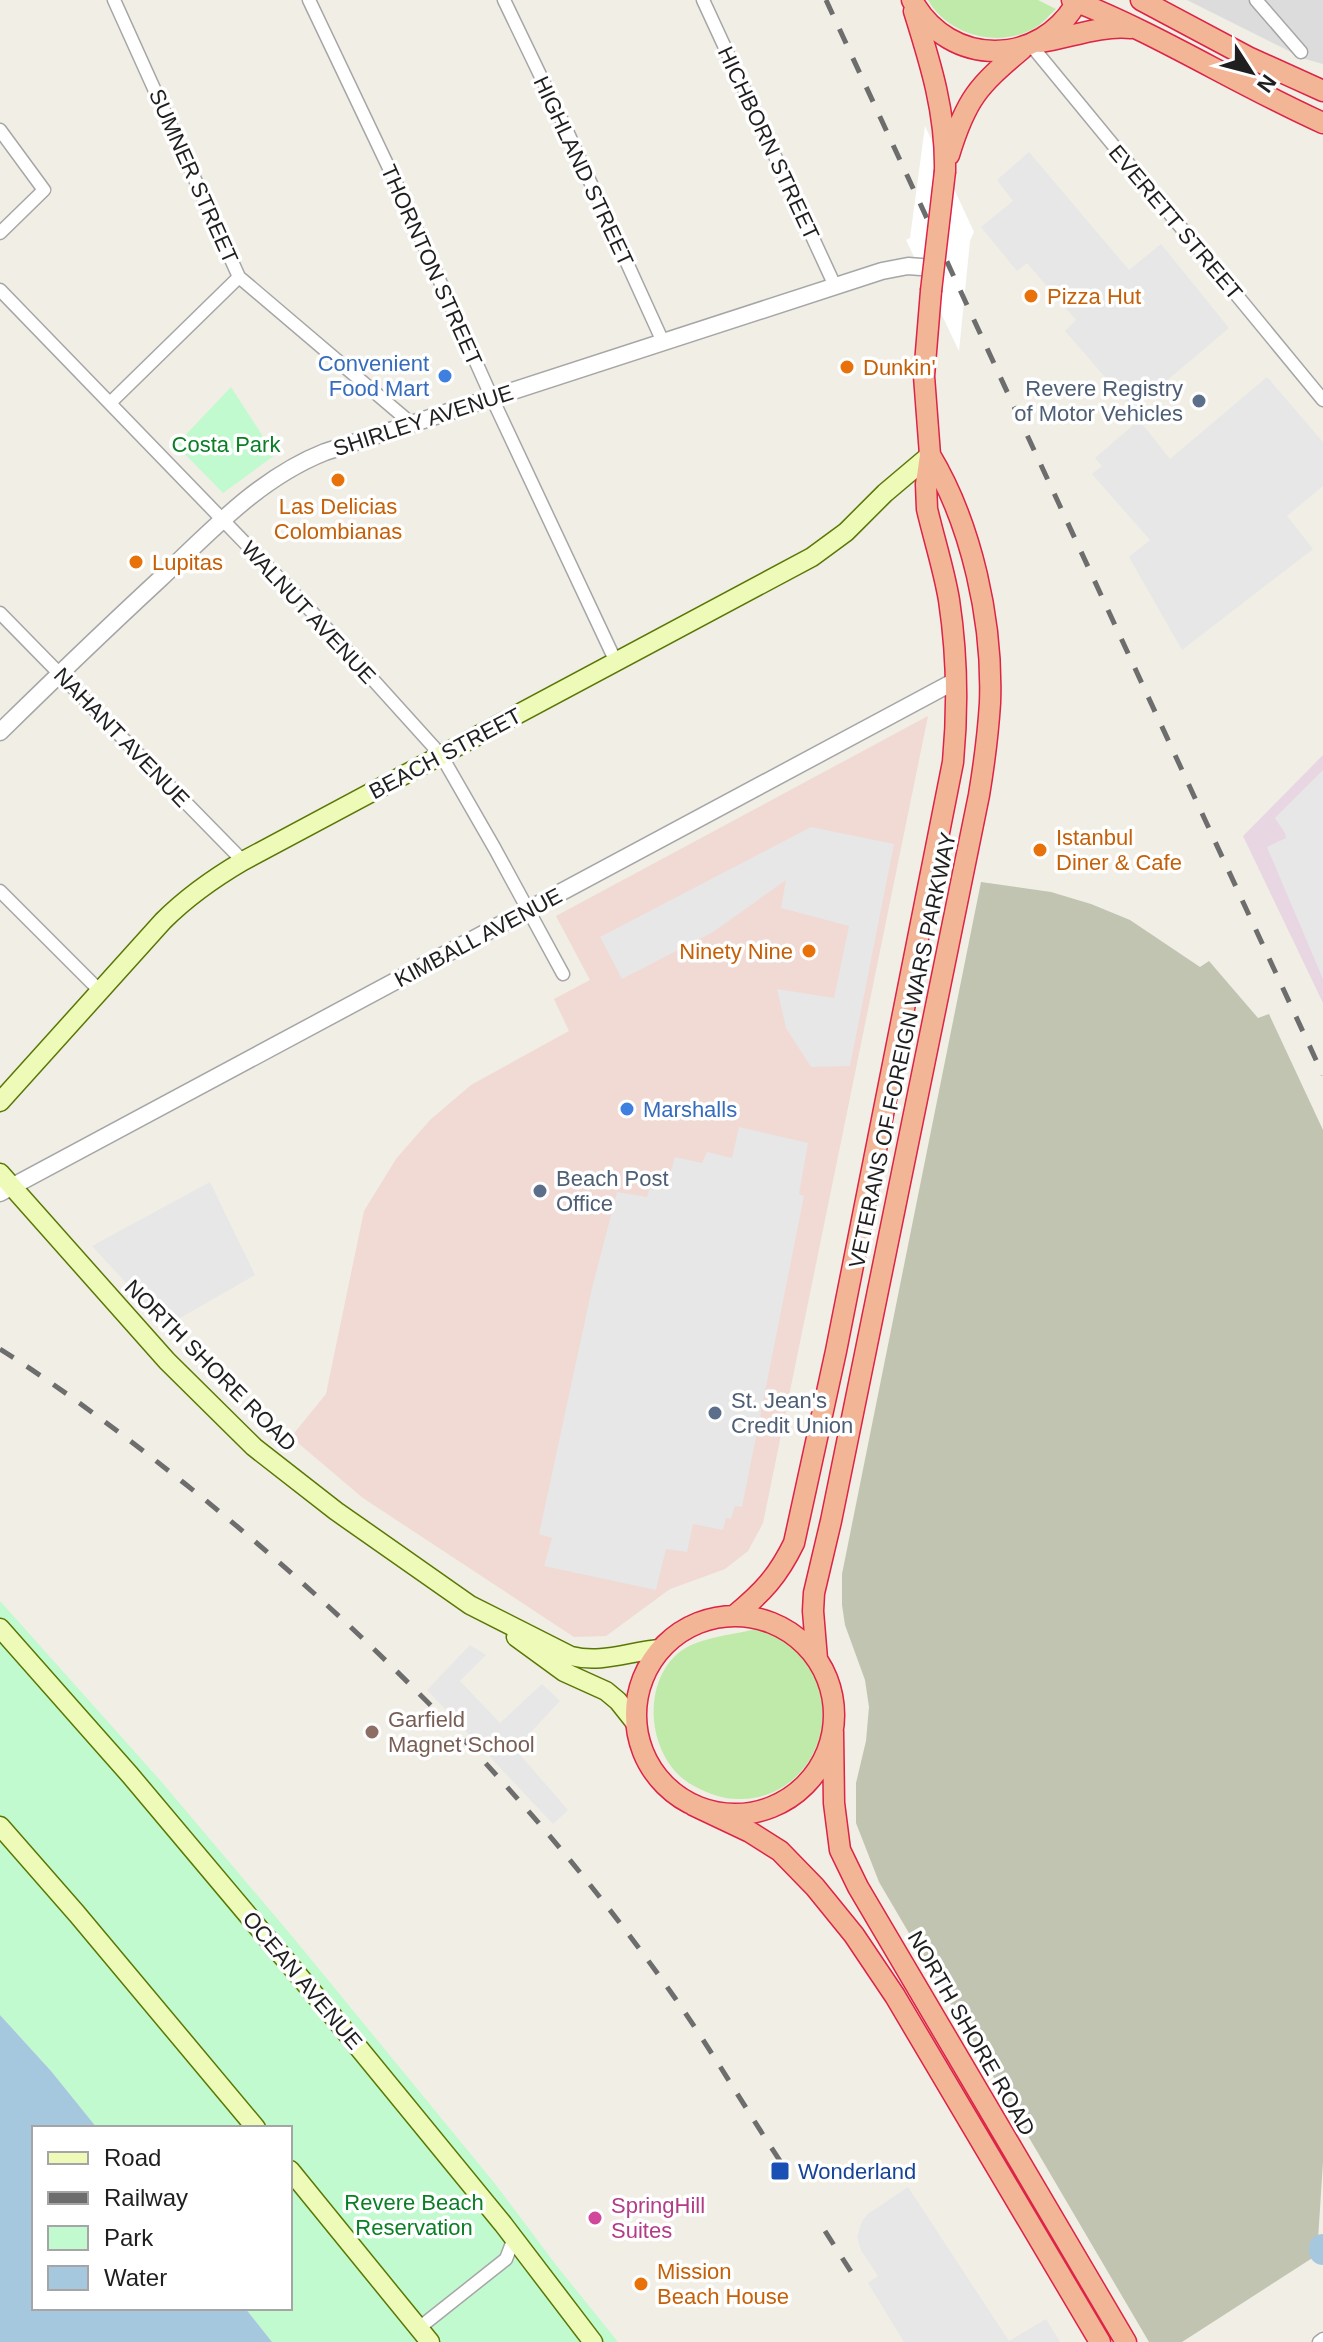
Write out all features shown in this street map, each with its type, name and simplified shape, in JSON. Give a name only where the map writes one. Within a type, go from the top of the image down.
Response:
[{"type":"highway","points":[[911,0],[932,27],[959,44],[989,51],[1004,51],[1111,27],[1145,31]]},
{"type":"highway","name":"VETERANS OF FOREIGN WARS PARKWAY","points":[[911,0],[936,80],[944,134],[945,171]]},
{"type":"highway","points":[[1141,0],[1248,57],[1323,91]]},
{"type":"highway","points":[[1152,0],[1173,16]]},
{"type":"highway","points":[[1076,1],[1145,31],[1244,86],[1323,123]]},
{"type":"highway","name":"VETERANS OF FOREIGN WARS PARKWAY","points":[[734,1616],[761,1594],[784,1565],[794,1543],[953,762],[957,721],[949,599],[927,509],[930,455],[924,376],[931,291],[926,267],[945,171],[960,122],[974,95],[988,78],[1058,26],[1076,1]]},
{"type":"highway","name":"VETERANS OF FOREIGN WARS PARKWAY","points":[[817,1659],[814,1593],[979,795],[987,740],[989,662],[976,577],[954,500],[930,455]]},
{"type":"highway","points":[[754,1617],[790,1632],[817,1659],[832,1694],[833,1732],[825,1756],[811,1778],[792,1796],[769,1808],[744,1813],[718,1812],[693,1805],[672,1791],[655,1774],[641,1744],[637,1725],[638,1698],[646,1672],[661,1649],[682,1631],[707,1620],[754,1617]]},
{"type":"highway","name":"NORTH SHORE ROAD","points":[[833,1732],[834,1803],[840,1850],[852,1875],[1126,2342]]},
{"type":"highway","name":"NORTH SHORE ROAD","points":[[693,1805],[750,1832],[780,1851],[815,1887],[854,1935],[895,1996],[1100,2342]]},
{"type":"main road","name":"BEACH STREET","points":[[0,1102],[182,902],[210,881],[821,551],[930,455]]},
{"type":"main road","name":"NORTH SHORE ROAD","points":[[4,1184],[167,1361],[254,1447],[397,1555],[492,1617],[552,1665],[606,1691],[637,1725]]},
{"type":"main road","name":"NORTH SHORE ROAD","points":[[492,1617],[583,1659],[612,1658],[661,1649]]},
{"type":"main road","name":"OCEAN AVENUE","points":[[0,1628],[225,1887],[420,2121],[593,2342]]},
{"type":"main road","points":[[0,1826],[254,2126]]},
{"type":"main road","points":[[292,2172],[424,2335]]},
{"type":"street","name":"SUMNER STREET","points":[[114,0],[239,277],[412,424]]},
{"type":"street","name":"THORNTON STREET","points":[[309,0],[616,662]]},
{"type":"street","name":"HIGHLAND STREET","points":[[504,0],[663,342]]},
{"type":"street","name":"HICHBORN STREET","points":[[703,0],[835,286]]},
{"type":"street","points":[[1256,0],[1301,52]]},
{"type":"street","name":"EVERETT STREET","points":[[1030,45],[1323,400]]},
{"type":"street","points":[[0,130],[44,190],[0,233]]},
{"type":"street","name":"SHIRLEY AVENUE","points":[[0,732],[222,520],[265,484],[298,463],[888,269],[926,267]]},
{"type":"street","points":[[110,403],[239,277]]},
{"type":"street","name":"WALNUT AVENUE","points":[[1,294],[310,610],[441,755],[563,974]]},
{"type":"street","name":"NAHANT AVENUE","points":[[0,613],[243,861]]},
{"type":"street","name":"KIMBALL AVENUE","points":[[4,1184],[529,910],[955,681]]},
{"type":"street","points":[[0,891],[100,991]]},
{"type":"street","points":[[424,2335],[506,2259],[514,2238]]},
{"type":"shaded area","points":[[1187,0],[1323,0],[1323,64],[1305,59]]},
{"type":"shaded area","points":[[1029,152],[1129,270],[1161,244],[1229,328],[1133,409],[1065,331],[1076,320],[1027,263],[1017,271],[981,227],[1013,201],[997,180]]},
{"type":"shaded area","points":[[1267,377],[1323,442],[1323,486],[1287,516],[1313,549],[1182,650],[1129,557],[1150,540],[1092,474],[1102,466],[1095,458],[1139,420],[1170,459]]},
{"type":"shaded area","points":[[928,716],[763,1523],[748,1551],[725,1569],[670,1589],[606,1636],[574,1637],[363,1498],[291,1437],[326,1394],[364,1211],[396,1159],[430,1120],[471,1085],[569,1031],[554,999],[590,980],[556,916]]},
{"type":"shaded area","points":[[1323,755],[1323,1003],[1243,836]]},
{"type":"shaded area","points":[[1323,770],[1323,979],[1267,847],[1286,838],[1275,818]]},
{"type":"shaded area","points":[[811,827],[894,844],[850,1066],[811,1067],[786,1028],[777,989],[834,998],[849,926],[781,908],[786,880],[713,932],[622,979],[600,937]]},
{"type":"shaded area","points":[[981,882],[1051,892],[1091,904],[1130,920],[1200,967],[1209,961],[1258,1018],[1269,1014],[1323,1130],[1323,2162],[1317,2255],[1182,2342],[1149,2342],[879,1882],[856,1823],[856,1783],[866,1741],[869,1707],[865,1680],[845,1625],[842,1574]]},
{"type":"shaded area","points":[[739,1127],[808,1143],[799,1194],[804,1196],[742,1507],[735,1506],[731,1519],[726,1518],[723,1530],[693,1524],[687,1552],[666,1549],[656,1590],[544,1566],[552,1538],[539,1534],[592,1288],[617,1192],[647,1197],[651,1184],[666,1188],[675,1157],[702,1163],[707,1152],[732,1158]]},
{"type":"shaded area","points":[[210,1182],[255,1275],[173,1322],[155,1314],[92,1246]]},
{"type":"shaded area","points":[[470,1645],[486,1655],[460,1681],[500,1723],[542,1684],[560,1701],[515,1749],[568,1810],[553,1824],[427,1690]]},
{"type":"shaded area","points":[[908,2187],[1009,2341],[1046,2319],[1060,2342],[904,2342],[868,2283],[878,2276],[861,2250],[857,2237],[868,2214]]},
{"type":"green space","points":[[928,0],[1038,0],[1056,9],[1024,33],[993,38],[977,36],[949,23]]},
{"type":"green space","name":"Costa Park","points":[[231,387],[275,455],[223,493],[176,445]]},
{"type":"green space","name":"Revere Beach Reservation","points":[[0,1601],[159,1779],[296,1941],[496,2185],[618,2342],[272,2342],[247,2310],[292,2310],[292,2126],[95,2126],[0,2015]]},
{"type":"green space","points":[[755,1629],[785,1641],[808,1665],[818,1686],[822,1709],[821,1731],[814,1752],[802,1770],[786,1785],[766,1795],[730,1799],[696,1787],[680,1776],[668,1762],[655,1726],[654,1707],[664,1671],[675,1656],[702,1641]]},
{"type":"water","points":[[0,2015],[95,2126],[32,2126],[32,2310],[247,2310],[272,2342],[0,2342]]},
{"type":"pier","points":[[925,126],[974,232],[970,241],[959,351],[906,240],[910,238]]},
{"type":"railway","points":[[826,0],[1323,1075]]},
{"type":"railway","points":[[0,1349],[104,1421],[270,1554],[457,1732],[571,1861],[624,1929],[675,1998],[786,2170]]},
{"type":"railway","points":[[825,2231],[855,2278]]},
{"type":"place","name":"Pizza Hut","points":[[1031,296]]},
{"type":"place","name":"Dunkin'","points":[[847,367]]},
{"type":"place","name":"Convenient Food Mart","points":[[445,376]]},
{"type":"place","name":"Revere Registry of Motor Vehicles","points":[[1199,401]]},
{"type":"place","name":"Las Delicias Colombianas","points":[[338,480]]},
{"type":"place","name":"Lupitas","points":[[136,562]]},
{"type":"place","name":"Istanbul Diner & Cafe","points":[[1040,850]]},
{"type":"place","name":"Ninety Nine","points":[[809,951]]},
{"type":"place","name":"Marshalls","points":[[627,1109]]},
{"type":"place","name":"Beach Post Office","points":[[540,1191]]},
{"type":"place","name":"St. Jean's Credit Union","points":[[715,1413]]},
{"type":"place","name":"Garfield Magnet School","points":[[372,1732]]},
{"type":"place","name":"Wonderland","points":[[780,2171]]},
{"type":"place","name":"SpringHill Suites","points":[[595,2218]]},
{"type":"place","name":"Mission Beach House","points":[[641,2284]]}]
